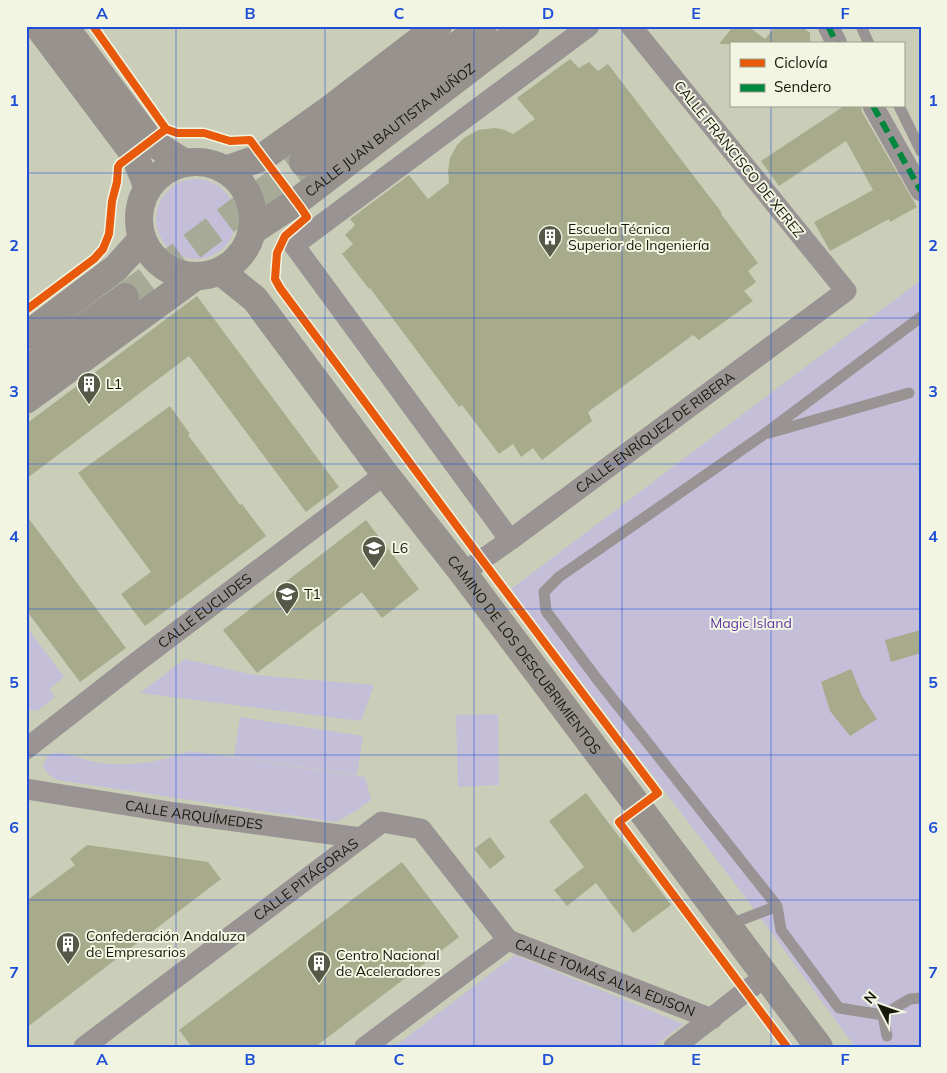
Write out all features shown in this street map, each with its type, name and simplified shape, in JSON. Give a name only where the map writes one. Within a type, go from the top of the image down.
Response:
[{"type":"street","points":[[38,26],[134,154],[148,188]]},
{"type":"street","points":[[64,26],[150,141],[186,163]]},
{"type":"street","points":[[225,170],[263,157],[326,112],[438,26]]},
{"type":"street","points":[[303,162],[483,26]]},
{"type":"street","name":"CALLE JUAN BAUTISTA MUÑOZ","points":[[252,230],[296,202],[526,26]]},
{"type":"street","points":[[510,540],[294,245],[589,26]]},
{"type":"street","name":"CALLE FRANCISCO DE XEREZ","points":[[631,26],[846,291]]},
{"type":"street","points":[[828,26],[837,42]]},
{"type":"street","points":[[874,108],[921,191]]},
{"type":"street","points":[[26,400],[208,274],[235,261],[246,247],[252,230],[253,213],[248,196],[239,181],[225,170],[212,164],[186,163],[164,171],[148,188],[141,204],[138,222],[142,240],[154,258],[172,272],[208,274]]},
{"type":"street","points":[[26,336],[116,268],[142,240]]},
{"type":"street","name":"CAMINO DE LOS DESCUBRIMIENTOS","points":[[208,274],[255,299],[385,474],[463,573],[819,1047]]},
{"type":"street","name":"CALLE ENRÍQUEZ DE RIBERA","points":[[463,573],[846,291]]},
{"type":"street","points":[[26,370],[125,297]]},
{"type":"street","name":"CALLE EUCLIDES","points":[[26,749],[137,662],[385,474]]},
{"type":"street","name":"CALLE ARQUÍMEDES","points":[[26,789],[176,813],[361,838]]},
{"type":"street","name":"CALLE PITÁGORAS","points":[[84,1047],[382,822],[421,829],[508,940]]},
{"type":"street","name":"CALLE TOMÁS ALVA EDISON","points":[[365,1047],[508,940],[712,1019]]},
{"type":"street","points":[[712,1019],[766,976]]},
{"type":"street","name":"CALLE TOMÁS ALVA EDISON","points":[[674,1047],[712,1019]]},
{"type":"lane","points":[[861,26],[868,42]]},
{"type":"lane","points":[[900,108],[921,151]]},
{"type":"lane","points":[[921,317],[763,435],[559,577],[544,592],[546,611],[603,687],[777,906],[781,930],[839,1008],[883,1014],[910,999],[921,998]]},
{"type":"lane","points":[[763,435],[909,394]]},
{"type":"lane","points":[[728,925],[777,906]]},
{"type":"lane","points":[[883,1014],[887,1036]]},
{"type":"green space","points":[[188,179],[204,179],[225,190],[236,211],[236,227],[225,248],[204,259],[188,259],[174,253],[162,241],[156,227],[156,211],[162,197],[174,185]]},
{"type":"green space","name":"Magic Island","points":[[921,280],[921,1047],[855,1047],[758,914],[511,589]]},
{"type":"green space","points":[[26,626],[64,677],[49,689],[55,697],[37,711],[26,709]]},
{"type":"green space","points":[[185,659],[254,675],[374,685],[361,721],[140,693]]},
{"type":"green space","points":[[498,714],[499,785],[458,787],[456,715]]},
{"type":"green space","points":[[240,717],[363,736],[357,775],[234,757]]},
{"type":"green space","points":[[190,751],[365,777],[371,800],[336,822],[57,780],[48,774],[43,766],[48,756],[56,753],[103,763],[128,764],[166,759]]},
{"type":"green space","points":[[515,955],[683,1024],[653,1047],[394,1047]]},
{"type":"building","points":[[776,26],[801,26],[810,33],[810,42],[730,42],[730,44],[719,44],[732,28],[749,27],[765,39]]},
{"type":"building","name":"Escuela Técnica Superior de Ingeniería","points":[[570,59],[579,68],[589,62],[598,71],[608,64],[758,263],[748,271],[756,282],[744,291],[753,301],[699,340],[693,335],[588,412],[592,421],[542,460],[533,448],[521,457],[513,444],[499,454],[462,405],[459,407],[370,288],[342,254],[353,244],[345,235],[355,225],[350,219],[409,175],[428,199],[449,183],[450,158],[457,145],[464,138],[478,130],[495,128],[513,134],[535,119],[517,98]]},
{"type":"building","points":[[841,108],[861,108],[917,207],[890,222],[889,219],[830,251],[814,222],[873,190],[846,141],[779,186],[761,161]]},
{"type":"building","points":[[197,296],[339,487],[306,512],[189,356],[26,479],[26,424]]},
{"type":"building","points":[[170,406],[190,434],[188,435],[240,505],[242,504],[266,536],[145,626],[121,594],[151,572],[78,473]]},
{"type":"building","points":[[26,515],[126,648],[80,682],[26,610]]},
{"type":"building","points":[[366,520],[419,589],[382,618],[362,592],[257,673],[223,630]]},
{"type":"building","points":[[921,630],[921,653],[891,662],[885,640]]},
{"type":"building","points":[[851,669],[862,696],[877,719],[850,736],[830,711],[821,682]]},
{"type":"building","points":[[586,793],[671,905],[633,933],[596,883],[567,906],[554,890],[584,867],[549,821]]},
{"type":"building","points":[[490,837],[505,857],[490,869],[474,849]]},
{"type":"building","name":"Confederación Andaluza de Empresarios","points":[[87,845],[208,862],[221,879],[26,1028],[26,901],[75,865],[70,859]]},
{"type":"building","name":"Centro Nacional de Aceleradores","points":[[402,862],[459,937],[315,1047],[192,1047],[179,1030]]},
{"type":"tunnel","points":[[125,297],[303,162]]},
{"type":"marked path","points":[[828,26],[836,42]]},
{"type":"marked path","points":[[874,108],[921,191]]},
{"type":"cycle path","points":[[93,26],[166,129],[177,133],[204,133],[230,141],[250,140],[301,208],[307,217],[285,236],[277,253],[275,279],[280,288],[658,793],[619,822],[787,1047]]},
{"type":"cycle path","points":[[26,310],[94,259],[103,249],[109,234],[118,167],[166,129]]},
{"type":"place","name":"Escuela Técnica Superior de Ingeniería","points":[[550,258]]},
{"type":"place","name":"L1","points":[[89,405]]},
{"type":"place","name":"L6","points":[[374,569]]},
{"type":"place","name":"T1","points":[[287,615]]},
{"type":"place","name":"Confederación Andaluza de Empresarios","points":[[68,965]]},
{"type":"place","name":"Centro Nacional de Aceleradores","points":[[319,984]]}]
